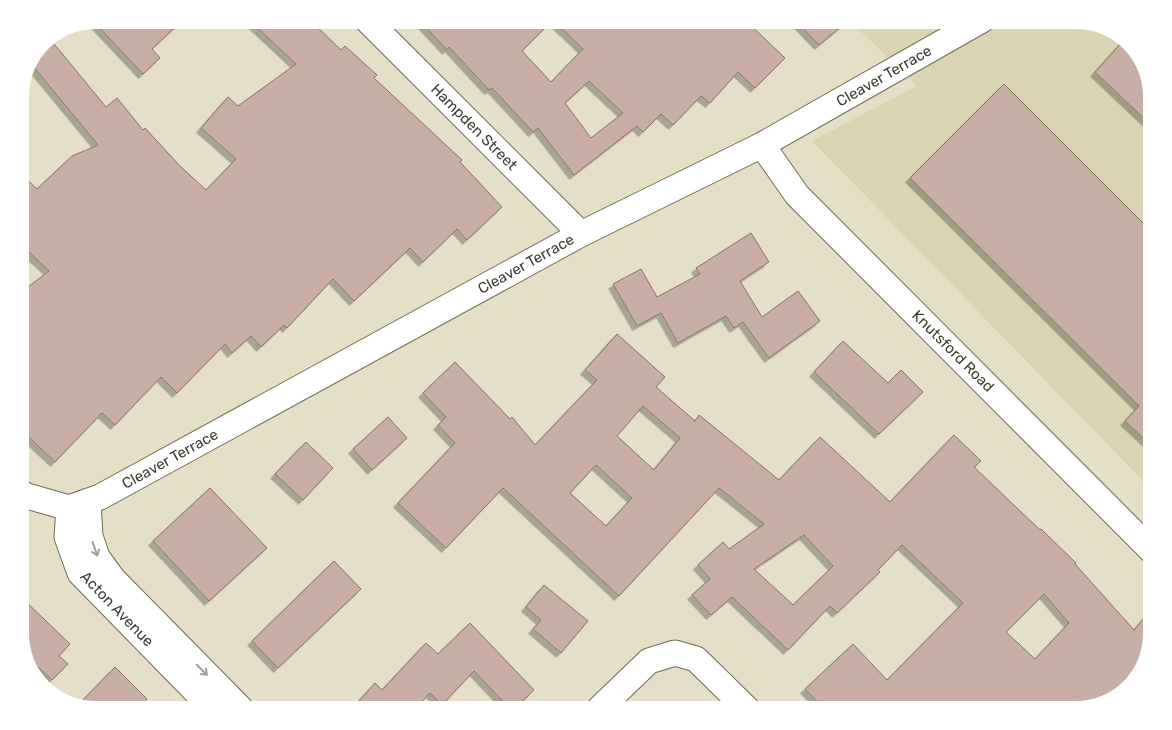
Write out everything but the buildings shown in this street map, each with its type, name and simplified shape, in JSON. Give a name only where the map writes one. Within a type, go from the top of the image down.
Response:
[{"type":"street","name":"Hampden Street","points":[[376,29],[580,234]]},
{"type":"street","name":"Cleaver Terrace","points":[[79,505],[100,498],[580,234],[762,145],[966,29]]},
{"type":"street","name":"Knutsford Road","points":[[762,145],[797,194],[1143,539]]},
{"type":"street","points":[[29,497],[79,505]]},
{"type":"street","name":"Acton Avenue","points":[[79,505],[67,537],[80,573],[205,701]]},
{"type":"street","name":"Acton Avenue","points":[[79,505],[97,557],[113,579],[233,701]]},
{"type":"street","points":[[607,701],[649,661],[675,654],[696,659],[739,701]]},
{"type":"shaded area","points":[[858,29],[1085,29],[1110,38],[1124,48],[1132,59],[1140,74],[1143,92],[1143,481],[812,141],[917,86]]}]
